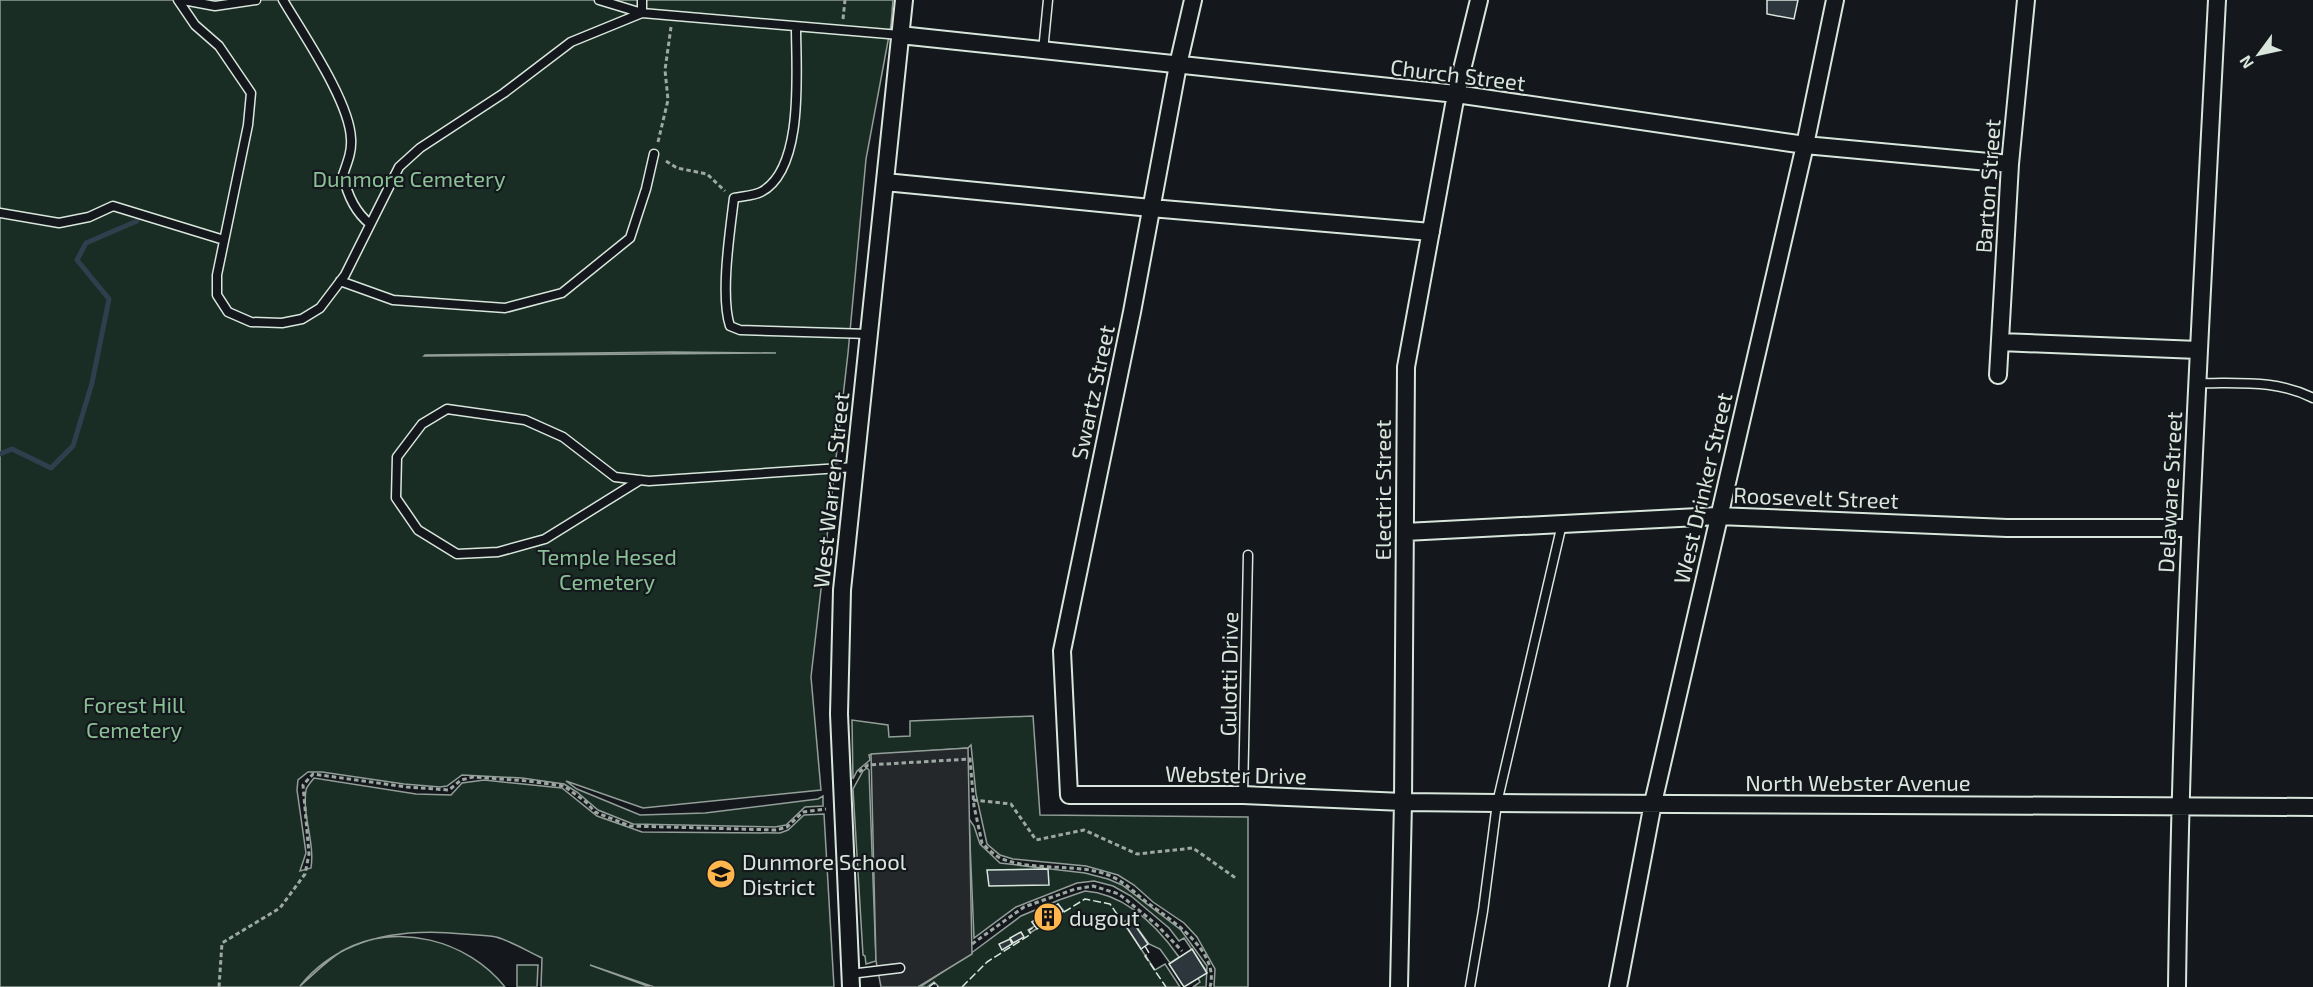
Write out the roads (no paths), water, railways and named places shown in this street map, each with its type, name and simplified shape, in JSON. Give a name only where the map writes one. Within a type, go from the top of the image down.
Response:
[{"type":"street","name":"West Warren Street","points":[[851,980],[838,714],[842,590],[904,0]]},
{"type":"street","name":"Swartz Street","points":[[1069,795],[1062,651],[1178,65],[1193,0]]},
{"type":"street","name":"Electric Street","points":[[1399,987],[1403,801],[1406,367],[1456,94],[1479,0]]},
{"type":"street","name":"West Drinker Street","points":[[1618,987],[1653,803],[1805,145],[1835,0]]},
{"type":"street","name":"Barton Street","points":[[1998,375],[2010,164],[2026,0]]},
{"type":"street","name":"Delaware Street","points":[[2177,987],[2189,528],[2217,0]]},
{"type":"street","name":"Church Street","points":[[900,35],[1456,94],[1805,145],[2010,164]]},
{"type":"street","points":[[885,182],[1431,232]]},
{"type":"street","points":[[2000,342],[2198,350]]},
{"type":"street","name":"Roosevelt Street","points":[[1405,532],[1718,516],[2007,528],[2189,528]]},
{"type":"street","name":"Webster Drive","points":[[1069,795],[1243,795],[1403,801]]},
{"type":"street","name":"North Webster Avenue","points":[[1403,801],[2313,807]]},
{"type":"lane","points":[[178,0],[195,25],[219,46],[251,93],[248,125],[217,275],[217,295],[228,312],[251,322],[282,323],[302,320],[320,308],[340,281],[399,167],[420,148],[504,93],[572,42],[642,13]]},
{"type":"lane","points":[[183,0],[215,6],[256,0]]},
{"type":"lane","points":[[283,0],[334,88],[348,119],[351,139],[350,155],[343,175],[353,204],[361,217],[370,224]]},
{"type":"lane","points":[[599,0],[642,13],[900,35]]},
{"type":"lane","points":[[642,0],[642,13]]},
{"type":"lane","points":[[1043,51],[1048,0]]},
{"type":"lane","points":[[796,27],[795,128],[784,165],[776,178],[761,192],[734,198],[727,273],[727,317],[730,326],[740,330],[869,334]]},
{"type":"lane","points":[[340,281],[393,300],[505,308],[562,293],[630,238],[646,189],[654,154]]},
{"type":"lane","points":[[0,213],[59,223],[89,217],[114,206],[224,240]]},
{"type":"lane","points":[[2197,383],[2276,384],[2297,390],[2313,398]]},
{"type":"lane","points":[[640,480],[545,539],[498,552],[457,554],[418,530],[396,498],[397,457],[422,424],[447,409],[525,420],[563,437],[615,477],[650,481],[855,467]]},
{"type":"lane","points":[[1470,987],[1483,911],[1497,802],[1562,524]]},
{"type":"lane","name":"Gulotti Drive","points":[[1243,795],[1248,555]]},
{"type":"lane","points":[[851,980],[900,968]]},
{"type":"waterway","points":[[0,454],[12,449],[51,468],[73,446],[92,383],[109,299],[77,260],[86,243],[137,221]]},
{"type":"place","name":"Dunmore School District","points":[[721,874]]},
{"type":"place","name":"dugout","points":[[1048,917]]},
{"type":"park label","name":"Dunmore Cemetery","points":[[409,178]]},
{"type":"park label","name":"Temple Hesed Cemetery","points":[[607,568]]},
{"type":"park label","name":"Forest Hill Cemetery","points":[[134,716]]}]
